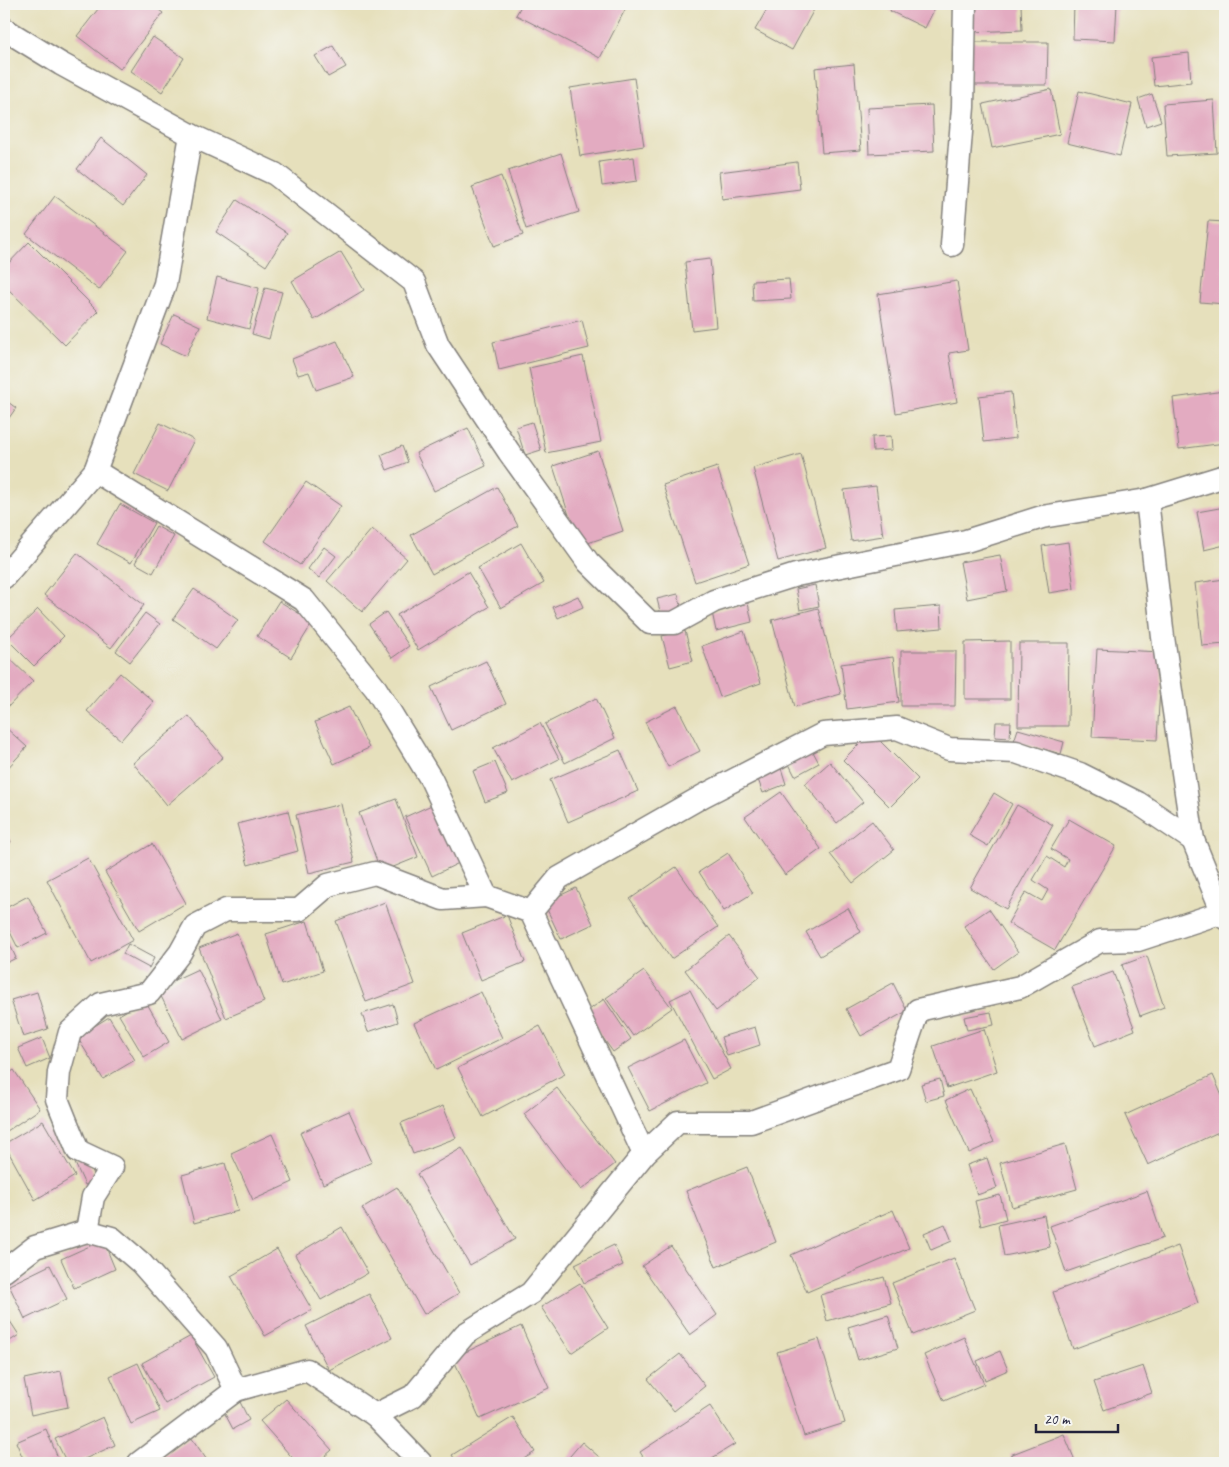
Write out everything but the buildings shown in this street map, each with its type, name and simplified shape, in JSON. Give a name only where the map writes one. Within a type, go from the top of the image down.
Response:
[{"type":"street","points":[[952,245],[963,108],[965,4]]},
{"type":"street","points":[[4,29],[61,64],[191,135],[275,174],[414,282],[438,344],[509,452],[588,562],[650,623],[674,623],[714,601],[796,575],[966,541],[1042,517],[1147,500],[1225,476]]},
{"type":"street","points":[[4,577],[95,471],[166,284],[191,135]]},
{"type":"street","points":[[95,471],[304,600],[376,690],[430,779],[486,896]]},
{"type":"street","points":[[376,1415],[413,1396],[465,1334],[531,1293],[644,1154],[678,1122],[751,1122],[898,1069],[918,1010],[1020,987],[1100,941],[1138,940],[1224,915],[1193,840],[1163,637],[1147,500]]},
{"type":"street","points":[[531,912],[559,878],[703,796],[823,734],[897,728],[948,749],[1016,752],[1080,774],[1130,799],[1193,840]]},
{"type":"street","points":[[88,1230],[93,1197],[112,1167],[78,1151],[57,1099],[59,1072],[70,1032],[101,1004],[149,993],[180,953],[195,926],[226,910],[298,910],[328,885],[375,873],[444,900],[486,896],[531,912],[644,1154]]},
{"type":"street","points":[[4,1271],[34,1247],[88,1230],[112,1238],[142,1263],[216,1348],[236,1390]]},
{"type":"street","points":[[139,1463],[236,1390],[307,1370],[376,1415],[421,1463]]}]
